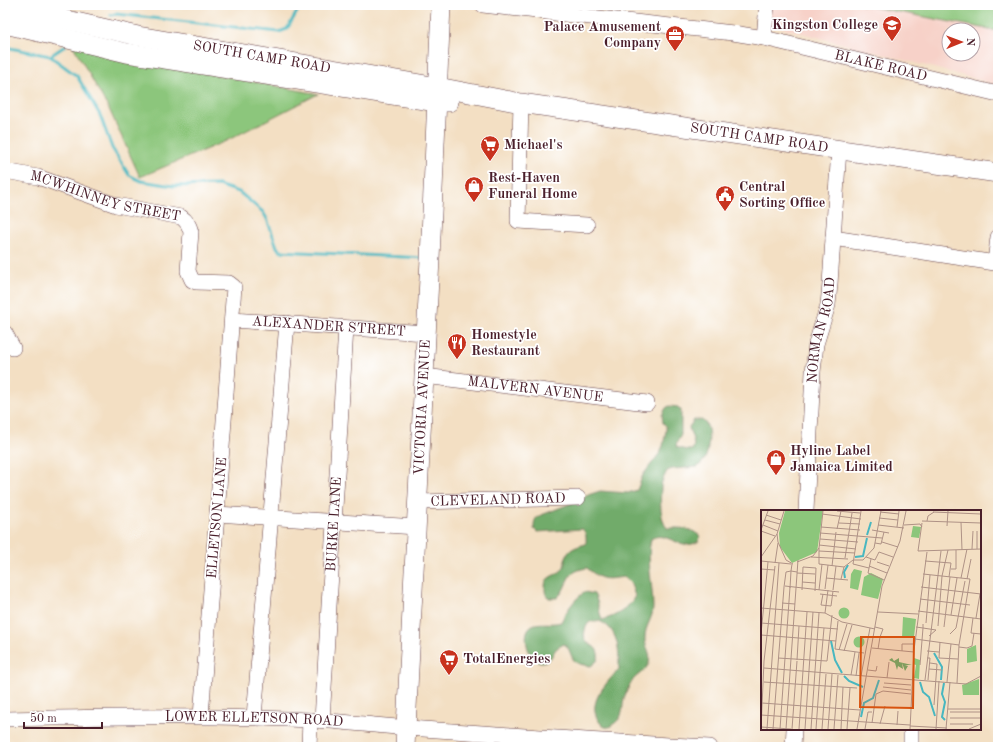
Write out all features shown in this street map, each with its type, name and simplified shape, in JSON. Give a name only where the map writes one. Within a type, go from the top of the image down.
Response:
[{"type":"main road","name":"VICTORIA AVENUE","points":[[405,747],[441,5]]},
{"type":"main road","name":"SOUTH CAMP ROAD","points":[[5,6],[138,36],[437,95]]},
{"type":"main road","name":"SOUTH CAMP ROAD","points":[[5,24],[128,53],[437,95],[521,102],[839,148],[998,173]]},
{"type":"street","name":"BLAKE ROAD","points":[[483,5],[733,33],[764,38],[998,94]]},
{"type":"street","points":[[764,38],[767,5]]},
{"type":"street","points":[[521,102],[518,221],[587,225]]},
{"type":"street","name":"NORMAN ROAD","points":[[806,510],[813,372],[816,344],[828,306],[839,148]]},
{"type":"street","name":"MCWHINNEY STREET","points":[[5,170],[38,177],[116,205],[181,217],[186,220],[190,226],[191,232],[188,271],[189,276],[196,282],[229,283],[233,285],[232,320]]},
{"type":"street","points":[[833,238],[996,265],[998,237]]},
{"type":"street","name":"ALEXANDER STREET","points":[[232,320],[426,333]]},
{"type":"street","name":"ELLETSON LANE","points":[[201,716],[232,320]]},
{"type":"street","points":[[254,717],[287,323]]},
{"type":"street","name":"BURKE LANE","points":[[309,747],[316,720],[335,522],[346,328]]},
{"type":"street","points":[[5,333],[13,348]]},
{"type":"street","name":"MALVERN AVENUE","points":[[424,376],[647,403]]},
{"type":"street","name":"CLEVELAND ROAD","points":[[418,502],[578,498]]},
{"type":"street","points":[[217,514],[416,527]]},
{"type":"street","name":"LOWER ELLETSON ROAD","points":[[5,719],[201,716],[254,717],[316,720],[614,745],[710,747]]},
{"type":"street","points":[[793,747],[794,730]]},
{"type":"street","points":[[911,730],[911,747]]},
{"type":"shaded area","name":"Kingston College","points":[[770,5],[998,5],[998,85],[768,24]]},
{"type":"green space","points":[[862,5],[998,5],[998,31],[981,28],[981,22],[951,22]]},
{"type":"green space","points":[[71,42],[148,62],[318,94],[226,141],[140,177],[110,111]]},
{"type":"green space","points":[[669,406],[678,407],[681,410],[681,435],[676,447],[692,450],[694,442],[689,427],[694,420],[702,420],[708,428],[709,439],[704,461],[698,467],[672,469],[667,471],[661,486],[662,515],[667,528],[681,528],[692,531],[700,536],[699,541],[693,544],[680,543],[662,537],[651,539],[649,564],[653,608],[645,637],[650,659],[646,668],[633,680],[630,685],[624,698],[620,718],[611,726],[606,727],[602,725],[595,710],[598,695],[619,669],[618,648],[611,629],[599,621],[588,623],[584,633],[584,638],[598,652],[598,660],[591,666],[577,663],[564,644],[556,649],[551,658],[540,662],[531,655],[526,642],[526,635],[531,626],[541,623],[561,622],[571,605],[585,592],[594,594],[597,599],[602,620],[612,616],[622,611],[629,605],[635,596],[631,584],[625,577],[601,578],[587,568],[579,570],[570,576],[557,598],[549,598],[545,592],[545,583],[549,578],[563,569],[566,557],[570,551],[586,544],[586,535],[582,529],[537,532],[534,529],[534,523],[536,518],[539,516],[600,491],[628,493],[637,490],[643,475],[659,454],[663,446],[666,426],[663,423],[662,415]]},
{"type":"waterway","points":[[111,15],[116,14],[279,32],[287,29],[301,5]]},
{"type":"waterway","points":[[50,56],[65,46]]},
{"type":"waterway","points":[[5,47],[50,56],[77,76],[100,115],[112,148],[129,175],[141,181],[173,186],[218,185],[239,192],[263,212],[280,251],[425,258]]},
{"type":"place","name":"Kingston College","points":[[892,42]]},
{"type":"place","name":"Palace Amusement Company","points":[[675,52]]},
{"type":"place","name":"Michael's","points":[[490,162]]},
{"type":"place","name":"Rest-Haven Funeral Home","points":[[474,203]]},
{"type":"place","name":"Central Sorting Office","points":[[725,212]]},
{"type":"place","name":"Homestyle Restaurant","points":[[457,360]]},
{"type":"place","name":"Hyline Label Jamaica Limited","points":[[776,476]]},
{"type":"place","name":"TotalEnergies","points":[[449,676]]}]
